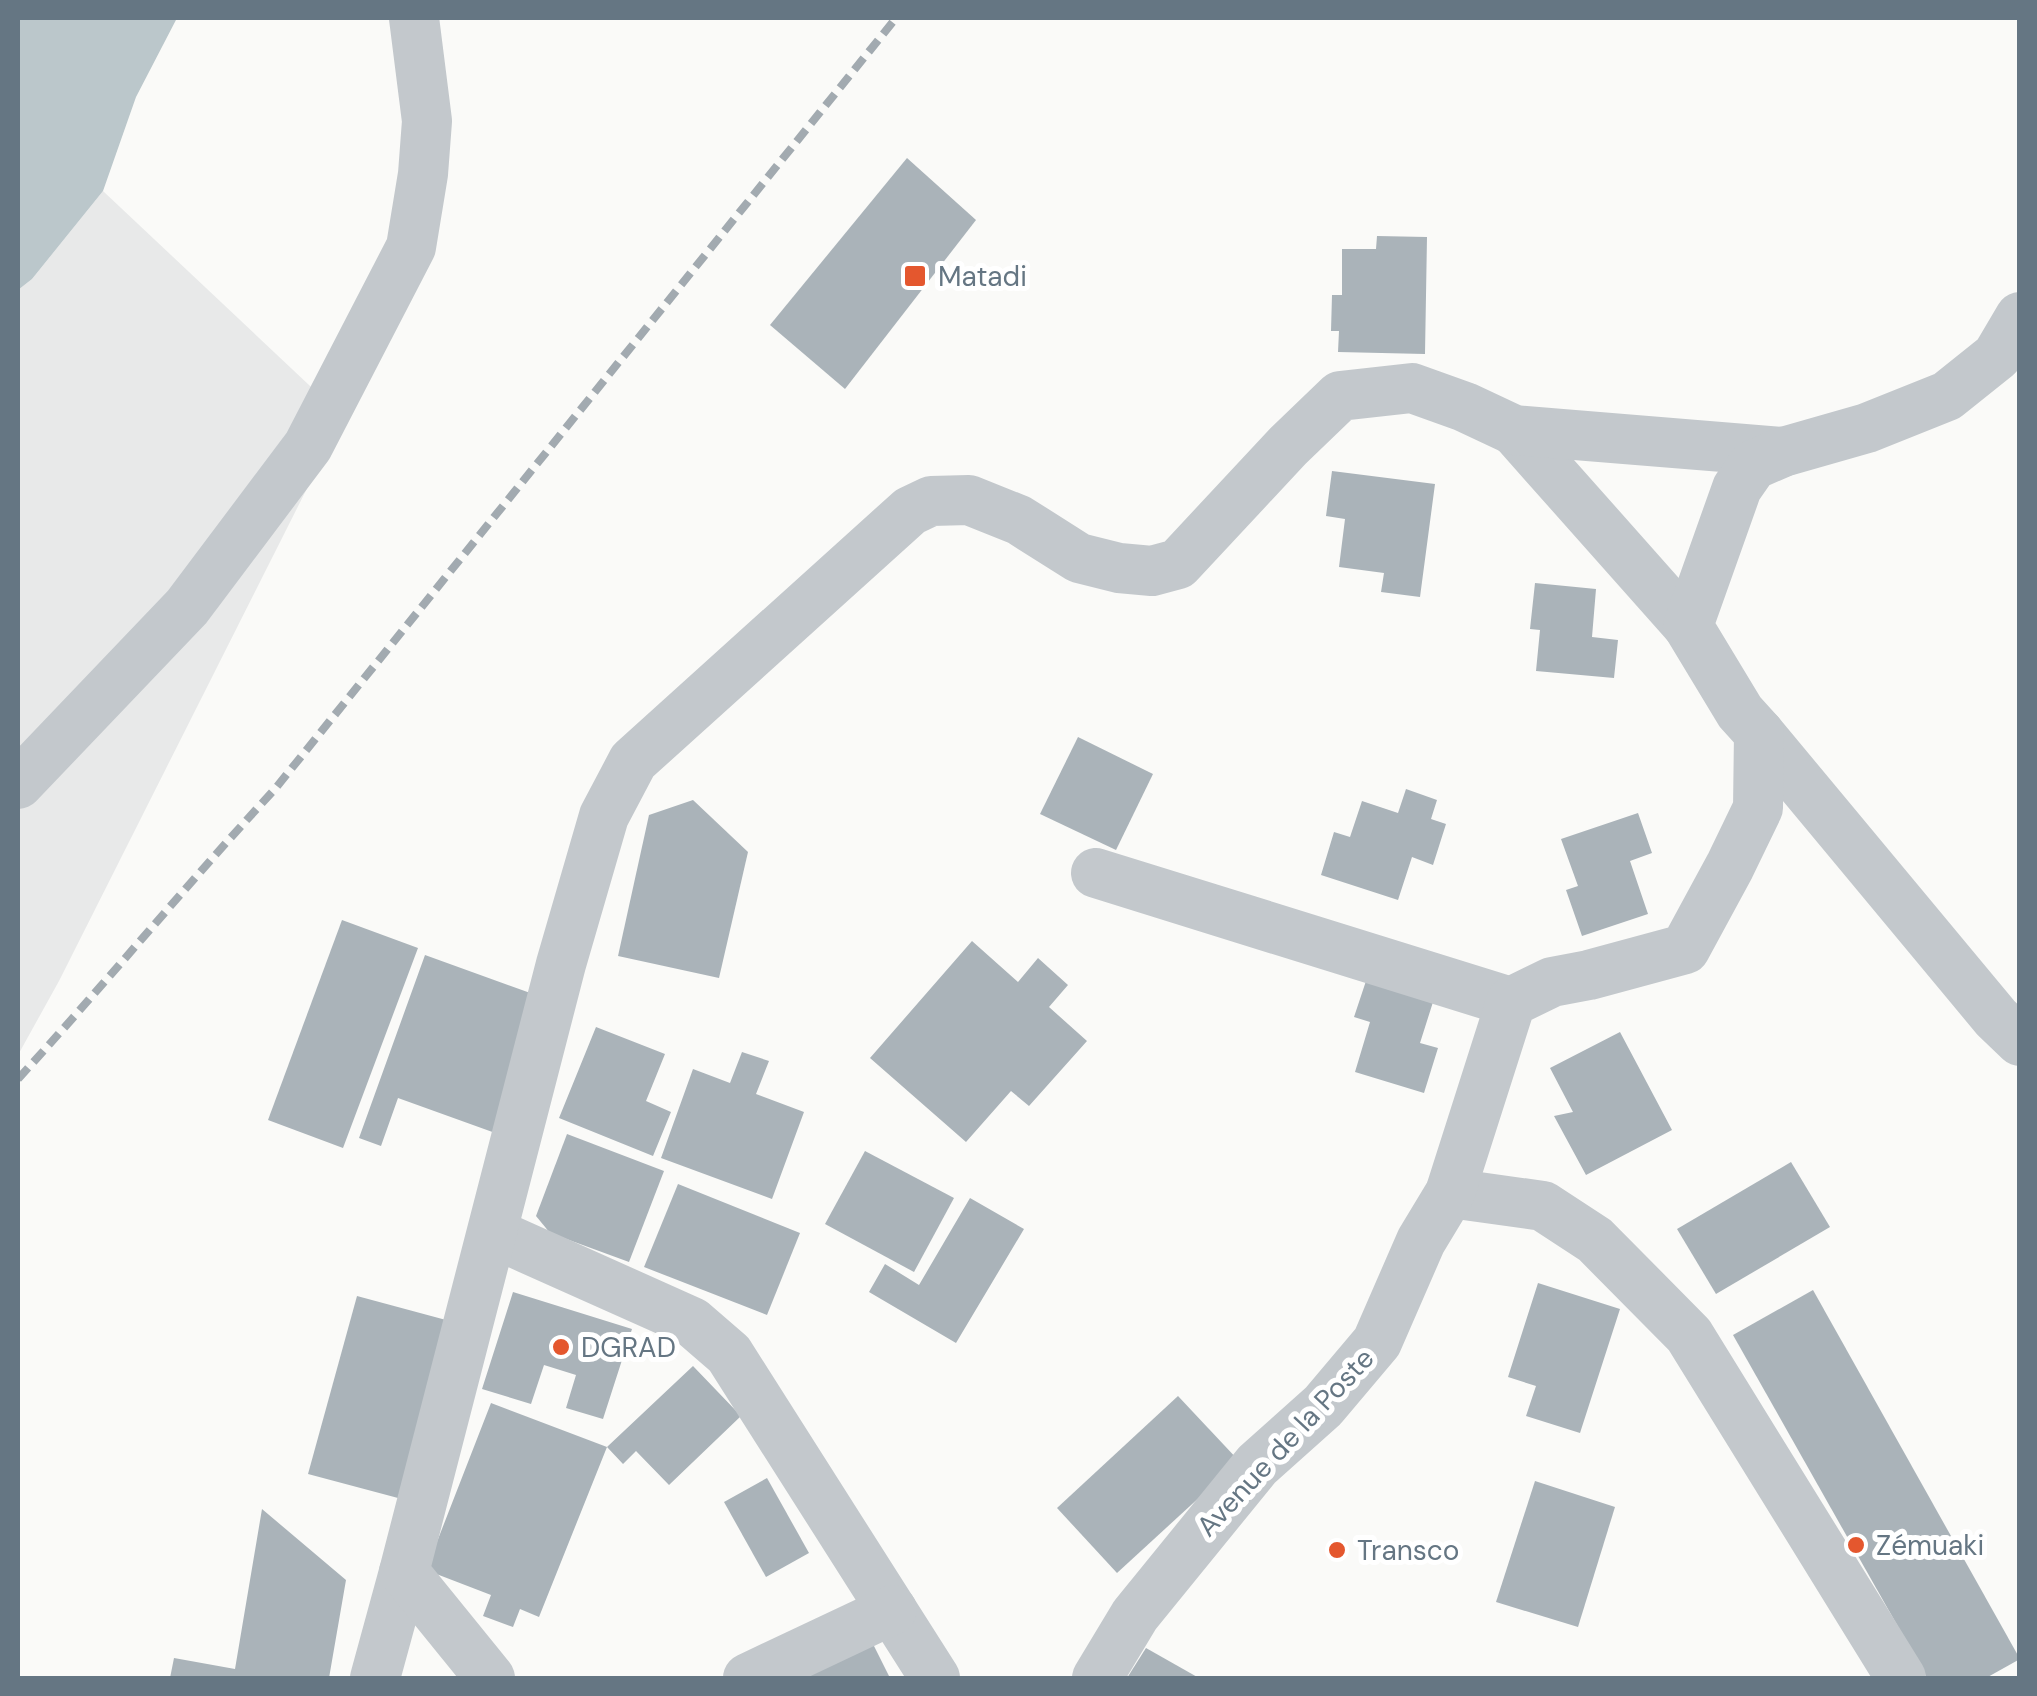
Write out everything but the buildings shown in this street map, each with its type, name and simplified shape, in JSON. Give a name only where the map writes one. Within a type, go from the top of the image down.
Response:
[{"type":"street","points":[[18,784],[188,608],[308,446],[326,413],[411,247],[427,121],[414,18]]},
{"type":"street","points":[[1688,626],[1737,488],[1753,465],[1783,452],[1867,428],[1947,396],[1997,356],[2020,317]]},
{"type":"street","points":[[375,1678],[604,816],[633,761],[910,511],[931,502],[969,500],[1019,520],[1079,558],[1118,568],[1152,571],[1178,564],[1340,396],[1412,388],[1465,406],[1514,430],[1783,452]]},
{"type":"street","points":[[1514,430],[1688,626],[1740,712],[2020,1042]]},
{"type":"street","points":[[1096,873],[1510,1002],[1552,982],[1589,976],[1685,949],[1758,808],[1758,732]]},
{"type":"street","name":"Avenue de la Poste","points":[[1096,1678],[1135,1614],[1257,1465],[1323,1406],[1377,1342],[1421,1241],[1450,1193],[1510,1002]]},
{"type":"street","points":[[1450,1193],[1543,1206],[1594,1240],[1689,1335],[1900,1678]]},
{"type":"street","points":[[493,1233],[692,1322],[729,1354],[935,1678]]},
{"type":"street","points":[[404,1572],[490,1678]]},
{"type":"street","points":[[748,1678],[892,1610]]},
{"type":"shaded area","points":[[18,18],[177,18],[136,97],[103,191],[32,279],[18,290]]},
{"type":"shaded area","points":[[103,191],[343,417],[18,1055],[18,290],[32,279]]},
{"type":"railway","points":[[18,1079],[275,789],[896,18]]},
{"type":"place","name":"Matadi","points":[[915,276]]},
{"type":"place","name":"DGRAD","points":[[561,1347]]},
{"type":"place","name":"Zémuaki","points":[[1856,1545]]},
{"type":"place","name":"Transco","points":[[1337,1550]]}]
